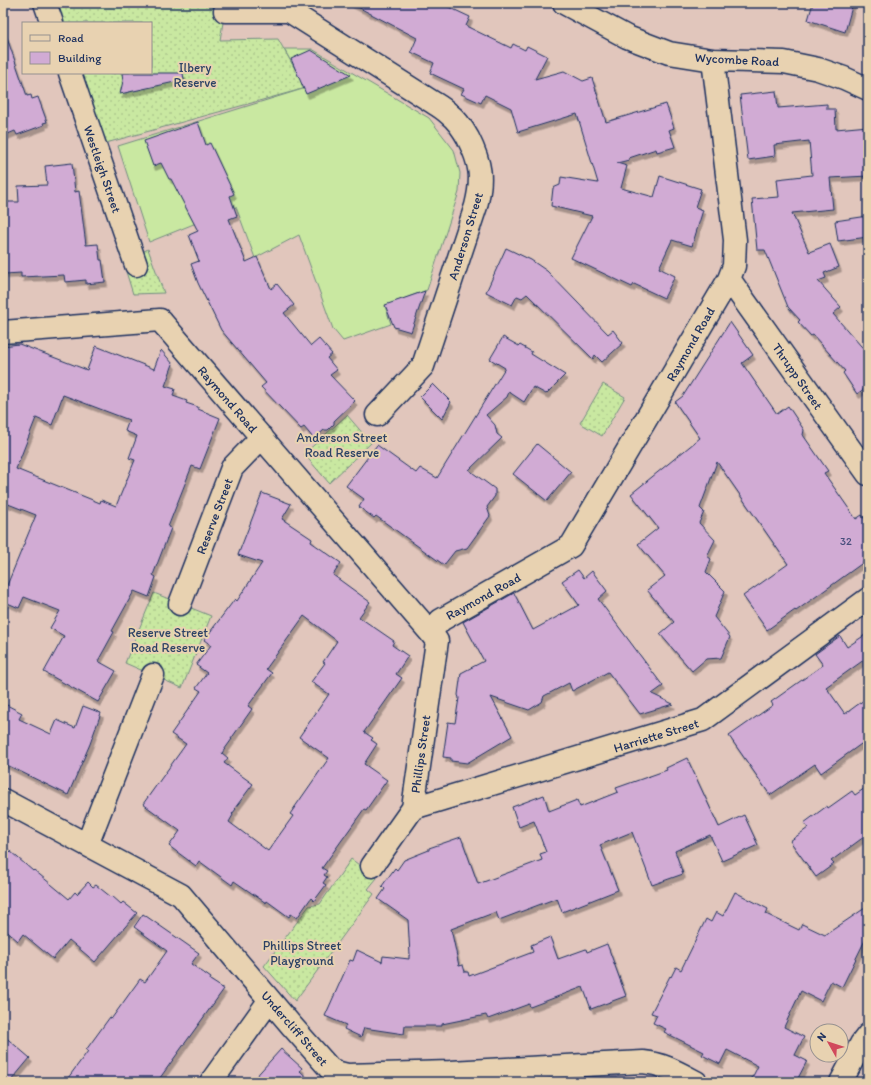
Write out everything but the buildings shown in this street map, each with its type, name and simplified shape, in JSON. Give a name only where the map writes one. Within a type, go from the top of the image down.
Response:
[{"type":"street","points":[[45,3],[52,22]]},
{"type":"street","name":"Wycombe Road","points":[[564,3],[627,37],[669,53],[713,60],[784,62],[818,69],[844,78],[868,89]]},
{"type":"street","points":[[224,11],[291,7]]},
{"type":"street","name":"Anderson Street","points":[[291,7],[450,114],[462,128],[478,161],[480,190],[476,206],[423,366],[377,415]]},
{"type":"street","name":"Raymond Road","points":[[3,332],[160,320],[430,632],[441,620],[571,546],[729,279],[734,266],[735,240],[713,60]]},
{"type":"street","name":"Westleigh Street","points":[[70,74],[136,265]]},
{"type":"street","name":"Thrupp Street","points":[[729,279],[868,474]]},
{"type":"street","name":"Reserve Street","points":[[180,604],[232,468],[262,437]]},
{"type":"street","name":"Harriette Street","points":[[413,808],[703,720],[868,599]]},
{"type":"street","name":"Phillips Street","points":[[372,866],[413,808],[437,641],[430,632]]},
{"type":"street","points":[[88,845],[153,675]]},
{"type":"street","name":"Undercliff Street","points":[[3,800],[181,895],[269,1001],[330,1069],[339,1073],[347,1075],[450,1072],[643,1062],[655,1063],[666,1067],[696,1082]]},
{"type":"street","points":[[210,1082],[269,1001]]},
{"type":"street","points":[[841,1082],[861,1044],[868,1035]]},
{"type":"green space","name":"Ilbery Reserve","points":[[45,3],[201,3],[225,11],[220,40],[278,39],[306,88],[95,146],[70,74],[152,74],[152,22],[52,22]]},
{"type":"green space","points":[[284,49],[312,49],[429,118],[454,150],[460,173],[459,192],[427,290],[385,306],[391,324],[343,341],[333,329],[299,235],[255,258],[236,207],[149,242],[118,146],[306,88]]},
{"type":"green space","points":[[148,249],[164,293],[133,294],[123,262]]},
{"type":"green space","points":[[603,384],[625,397],[602,436],[580,423]]},
{"type":"green space","name":"Anderson Street Road Reserve","points":[[347,415],[371,443],[329,483],[304,454]]},
{"type":"green space","name":"Reserve Street Road Reserve","points":[[154,593],[211,616],[182,688],[125,663]]},
{"type":"green space","name":"Phillips Street Playground","points":[[351,859],[377,878],[368,889],[374,894],[295,1001],[264,966],[309,906],[320,904]]}]
